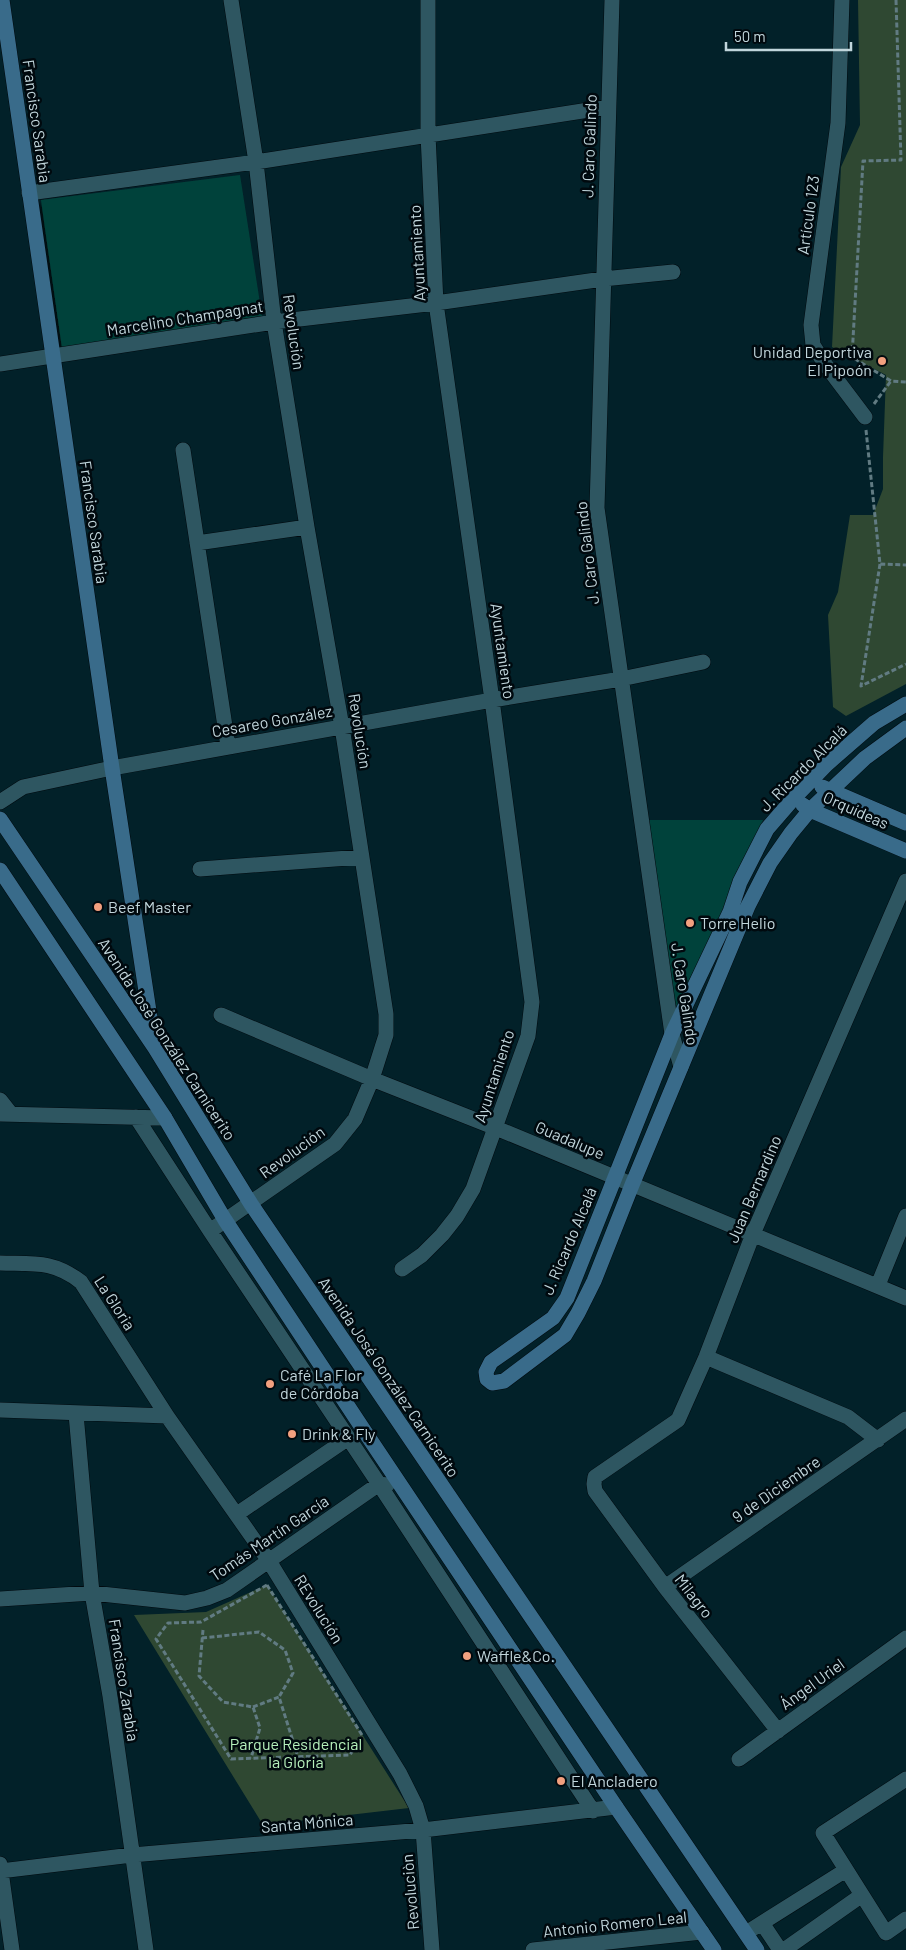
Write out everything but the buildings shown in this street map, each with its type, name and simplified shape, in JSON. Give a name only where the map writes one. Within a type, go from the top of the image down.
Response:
[{"type":"street","name":"Francisco Sarabia","points":[[2,0],[112,768],[155,1048]]},
{"type":"street","name":"Revolución","points":[[210,1232],[336,1144],[355,1119],[372,1079],[386,1035],[386,1014],[342,727],[274,322],[256,162],[231,0]]},
{"type":"street","name":"Ayuntamiento","points":[[402,1269],[429,1248],[457,1216],[473,1189],[528,1036],[532,1002],[436,303],[428,135],[428,0]]},
{"type":"street","name":"J. Caro Galindo","points":[[612,0],[597,508],[672,1034],[681,1067]]},
{"type":"street","name":"Artículo 123","points":[[842,0],[838,123],[811,325],[813,345],[865,417]]},
{"type":"street","points":[[29,193],[256,162],[608,107]]},
{"type":"street","name":"Marcelino Champagnat","points":[[0,364],[274,322],[436,303],[603,279],[673,272]]},
{"type":"street","points":[[183,450],[228,746]]},
{"type":"street","points":[[197,543],[307,527]]},
{"type":"street","name":"Cesareo González","points":[[0,802],[24,787],[112,768],[228,746],[621,679],[703,662]]},
{"type":"street","name":"J. Ricardo Alcalá","points":[[906,704],[874,723],[793,798],[767,828],[740,882],[730,912],[672,1034],[567,1298],[553,1318],[491,1362],[486,1372],[487,1379],[492,1383],[504,1381],[565,1334],[578,1314],[594,1281],[748,906],[770,863],[791,833],[828,791],[865,758],[906,728]]},
{"type":"street","name":"Orquídeas","points":[[812,780],[828,791],[906,823]]},
{"type":"street","name":"Orquídeas","points":[[793,798],[810,810],[906,852]]},
{"type":"street","name":"Avenida José González Carnicerito","points":[[0,819],[155,1048],[251,1204],[757,1950]]},
{"type":"street","points":[[200,869],[362,857]]},
{"type":"street","points":[[0,870],[165,1118],[225,1220],[616,1807],[714,1950]]},
{"type":"street","name":"Juan Bernardino","points":[[595,1477],[678,1420],[706,1357],[753,1234],[906,881]]},
{"type":"street","name":"Guadalupe","points":[[220,1015],[906,1298]]},
{"type":"street","points":[[0,1100],[6,1114],[165,1118]]},
{"type":"street","points":[[136,1117],[593,1811]]},
{"type":"street","points":[[878,1285],[906,1216]]},
{"type":"street","name":"La Gloria","points":[[0,1263],[51,1264],[68,1271],[81,1282],[167,1416]]},
{"type":"street","points":[[706,1357],[848,1417],[878,1440]]},
{"type":"street","points":[[0,1410],[167,1416]]},
{"type":"street","name":"Francisco Zarabia","points":[[76,1414],[92,1593],[110,1696],[146,1950]]},
{"type":"street","name":"REvolución","points":[[167,1416],[268,1561],[400,1774],[416,1806],[423,1830]]},
{"type":"street","name":"9 de Diciembre","points":[[665,1587],[906,1419]]},
{"type":"street","points":[[237,1514],[347,1438]]},
{"type":"street","name":"Milagro","points":[[595,1477],[596,1491],[665,1587],[778,1731]]},
{"type":"street","points":[[379,1484],[402,1485]]},
{"type":"street","name":"Tomás Martín García","points":[[0,1599],[92,1593],[186,1603],[207,1598],[227,1590],[379,1484]]},
{"type":"street","name":"Ángel Uriel","points":[[739,1759],[906,1638]]},
{"type":"street","points":[[906,1779],[823,1833],[886,1933],[906,1919]]},
{"type":"street","name":"Santa Mónica","points":[[0,1868],[423,1830],[616,1807]]},
{"type":"street","name":"Revoluciòn","points":[[423,1830],[432,1950]]},
{"type":"street","points":[[0,1868],[12,1950]]},
{"type":"street","points":[[746,1933],[846,1870]]},
{"type":"street","points":[[762,1923],[782,1950],[862,1895]]},
{"type":"street","name":"Antonio Romero Leal","points":[[532,1950],[702,1932]]},
{"type":"path","points":[[896,0],[904,161],[863,161],[852,357],[892,381],[906,382]]},
{"type":"path","points":[[892,381],[865,417],[880,564],[861,686],[906,664]]},
{"type":"path","points":[[880,564],[906,565]]},
{"type":"path","points":[[267,1585],[362,1735],[350,1755],[298,1757],[231,1759],[156,1639],[168,1623],[201,1622],[267,1585]]},
{"type":"path","points":[[202,1638],[259,1632],[285,1650],[292,1673],[279,1698],[253,1707],[223,1702],[199,1676],[202,1638],[203,1630]]},
{"type":"path","points":[[279,1698],[298,1757]]},
{"type":"path","points":[[251,1758],[260,1728],[253,1707]]},
{"type":"green space","name":"Unidad Deportiva El Pipoón","points":[[858,0],[906,0],[906,684],[846,716],[833,707],[828,615],[838,592],[850,515],[873,515],[883,489],[886,375],[832,347],[841,167],[860,125]]},
{"type":"green space","name":"Parque Residencial la Gloria","points":[[267,1585],[409,1808],[263,1825],[134,1615],[206,1612]]},
{"type":"place","name":"Unidad Deportiva El Pipoón","points":[[882,361]]},
{"type":"place","name":"Beef Master","points":[[98,907]]},
{"type":"place","name":"Torre Helio","points":[[690,923]]},
{"type":"place","name":"Café La Flor de Córdoba","points":[[270,1384]]},
{"type":"place","name":"Drink & Fly","points":[[292,1434]]},
{"type":"place","name":"Waffle&Co.","points":[[467,1656]]},
{"type":"place","name":"El Ancladero","points":[[561,1781]]}]
